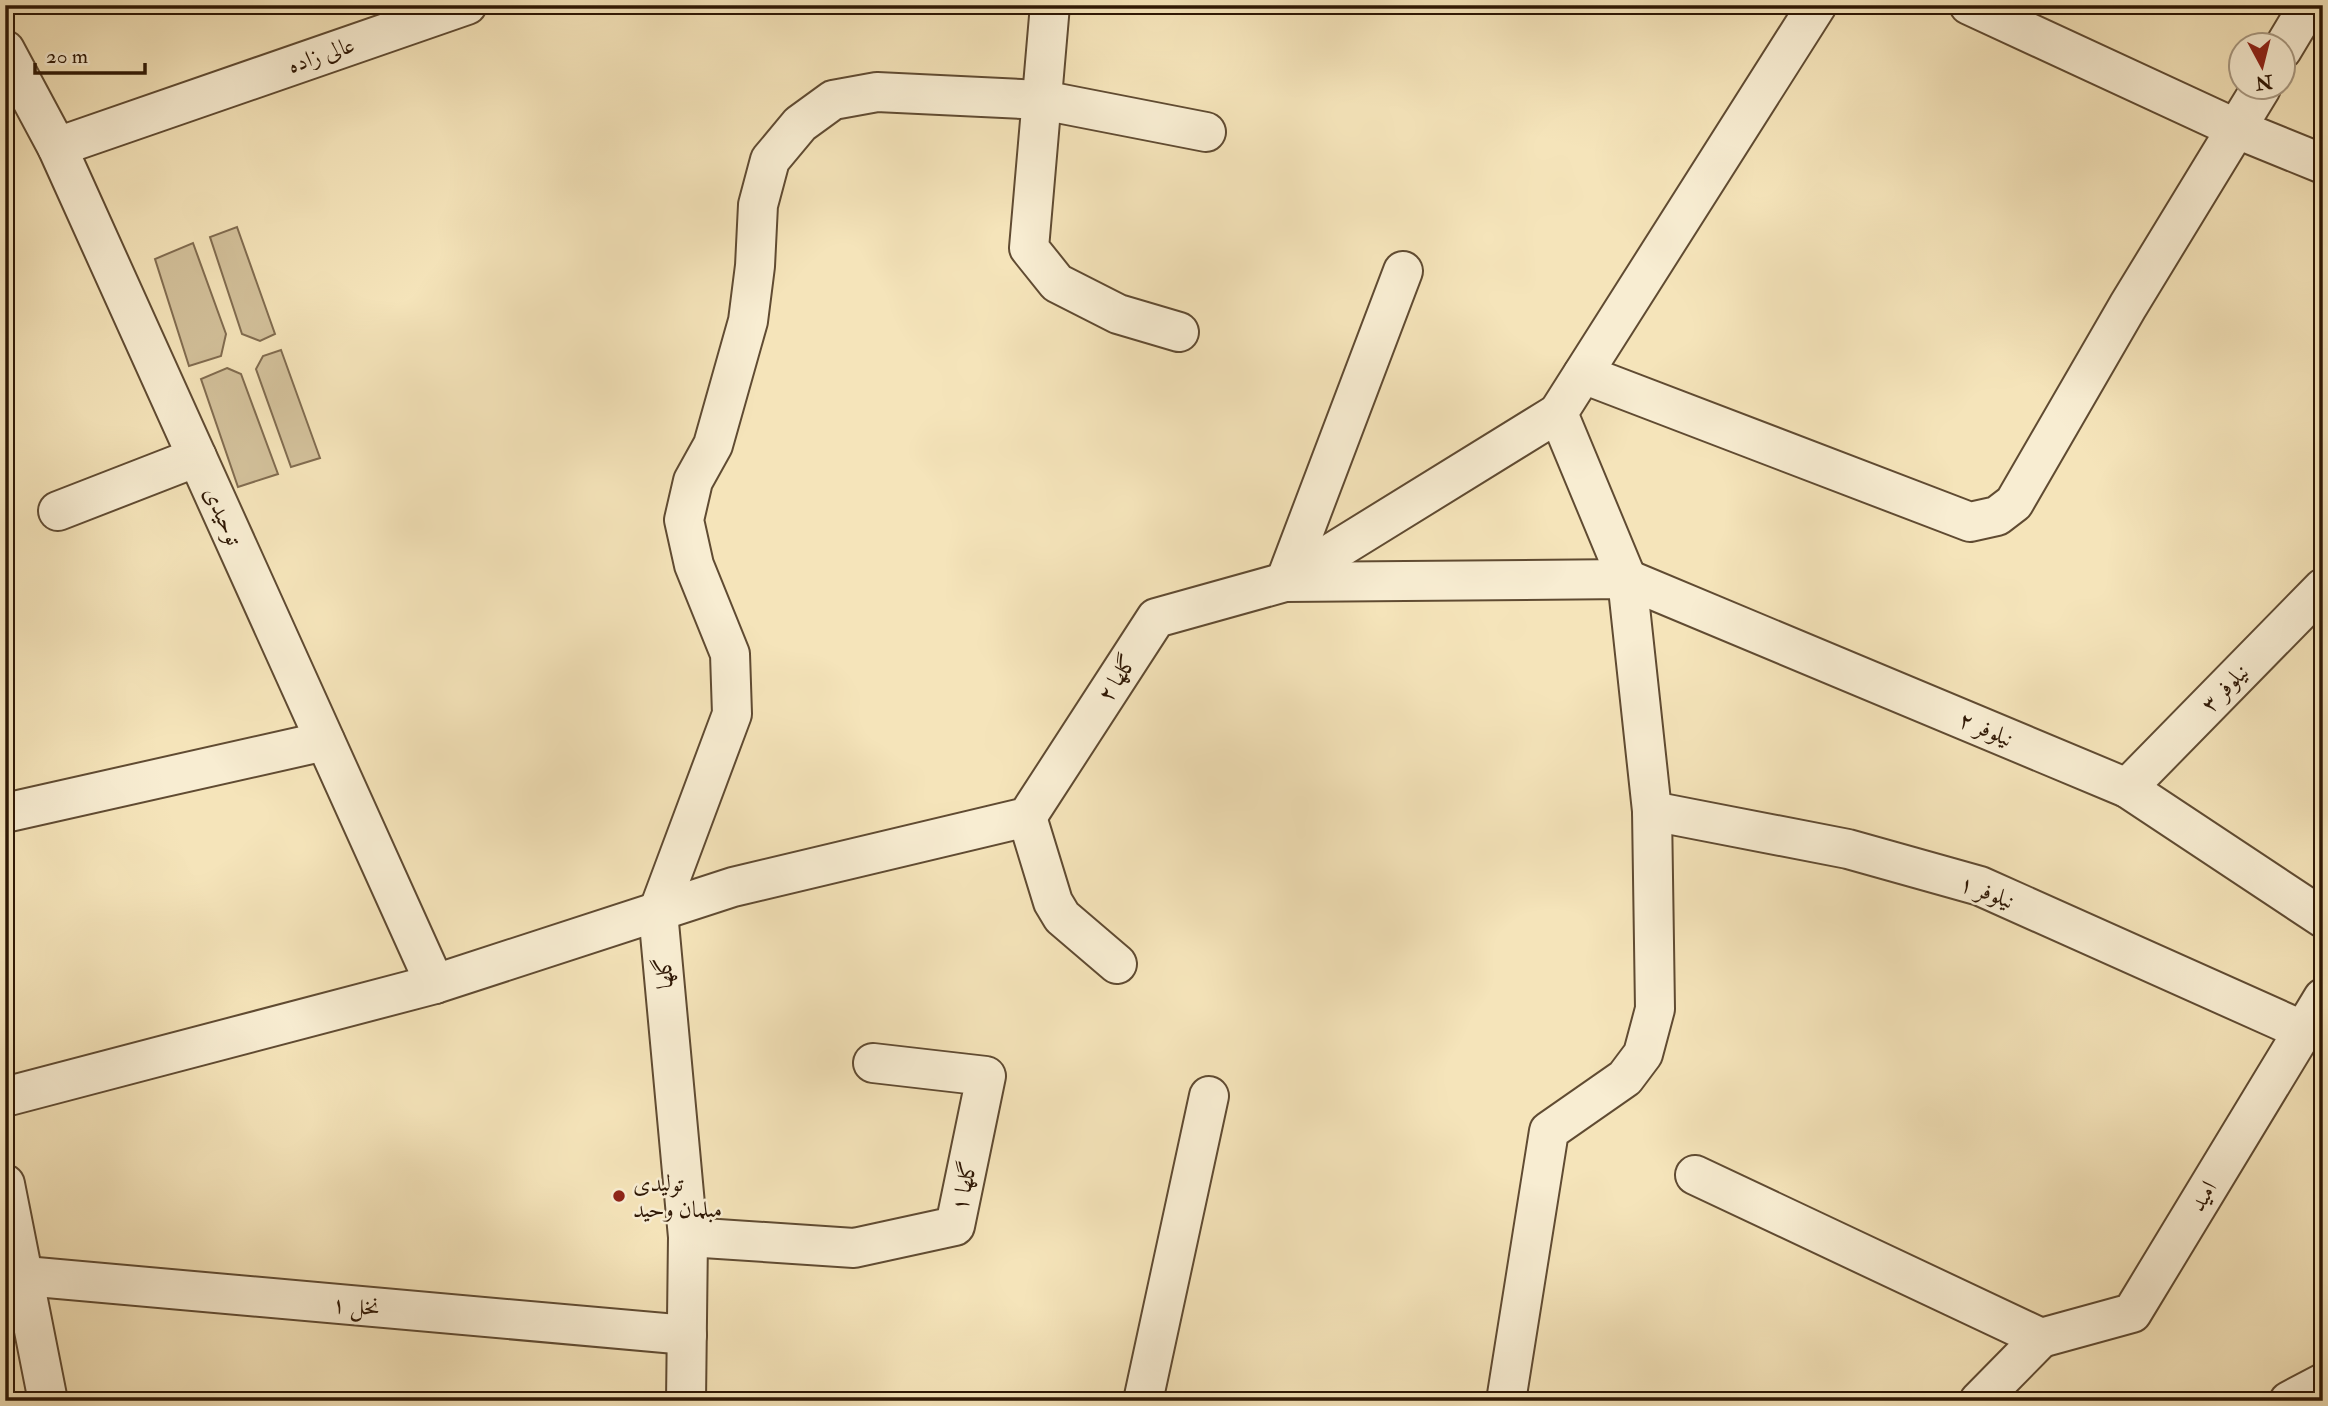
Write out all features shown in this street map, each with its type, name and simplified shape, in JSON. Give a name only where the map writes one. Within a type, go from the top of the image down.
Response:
[{"type":"street","name":"عالی زاده","points":[[57,147],[467,5]]},
{"type":"street","points":[[1050,5],[1029,248],[1057,284],[1118,314],[1179,332]]},
{"type":"street","points":[[1285,582],[1558,412],[1817,5]]},
{"type":"street","points":[[1969,5],[2237,129],[2323,164]]},
{"type":"street","points":[[2293,32],[2309,5]]},
{"type":"street","name":"توحیدی","points":[[5,50],[57,147],[435,984]]},
{"type":"street","name":"گلها","points":[[686,1401],[688,1237],[658,912],[732,714],[730,654],[694,565],[684,520],[693,481],[713,445],[748,321],[755,266],[758,205],[770,160],[800,124],[833,100],[877,92],[1042,100],[1206,132]]},
{"type":"street","points":[[1583,374],[1970,522],[1997,516],[2014,503],[2128,306],[2253,102]]},
{"type":"street","points":[[1285,582],[1403,271]]},
{"type":"street","points":[[1506,1401],[1549,1130],[1625,1078],[1643,1055],[1655,1009],[1652,811],[1627,579],[1558,412]]},
{"type":"street","points":[[58,511],[197,457]]},
{"type":"street","name":"گلها ۲","points":[[1027,817],[1156,618],[1285,582],[1627,579]]},
{"type":"street","name":"نیلوفر ۲","points":[[1627,579],[2127,788],[2323,918]]},
{"type":"street","name":"نیلوفر ۳","points":[[2127,788],[2323,588]]},
{"type":"street","points":[[5,813],[325,741]]},
{"type":"street","name":"نیلوفر ۱","points":[[1652,811],[1848,849],[1980,886],[2304,1031]]},
{"type":"street","points":[[5,1097],[435,984],[733,887],[1027,817],[1053,902],[1062,917],[1116,964]]},
{"type":"street","name":"امید","points":[[2041,1338],[2132,1313],[2323,998]]},
{"type":"street","name":"گلها ۱","points":[[688,1237],[854,1248],[955,1226],[986,1076],[873,1063]]},
{"type":"street","points":[[1143,1401],[1209,1096]]},
{"type":"street","points":[[1695,1175],[2041,1338],[1979,1401]]},
{"type":"street","points":[[5,1184],[48,1401]]},
{"type":"street","name":"نخل ۱","points":[[25,1276],[687,1335]]},
{"type":"street","points":[[2289,1401],[2323,1383]]},
{"type":"shaded area","points":[[237,227],[275,334],[260,341],[242,334],[210,237]]},
{"type":"shaded area","points":[[193,243],[226,334],[221,356],[189,366],[155,259]]},
{"type":"shaded area","points":[[281,350],[320,458],[291,467],[256,369],[263,356]]},
{"type":"shaded area","points":[[227,368],[241,374],[278,474],[238,487],[201,379]]},
{"type":"place","name":"تولیدی مبلمان وحید","points":[[619,1196]]}]
